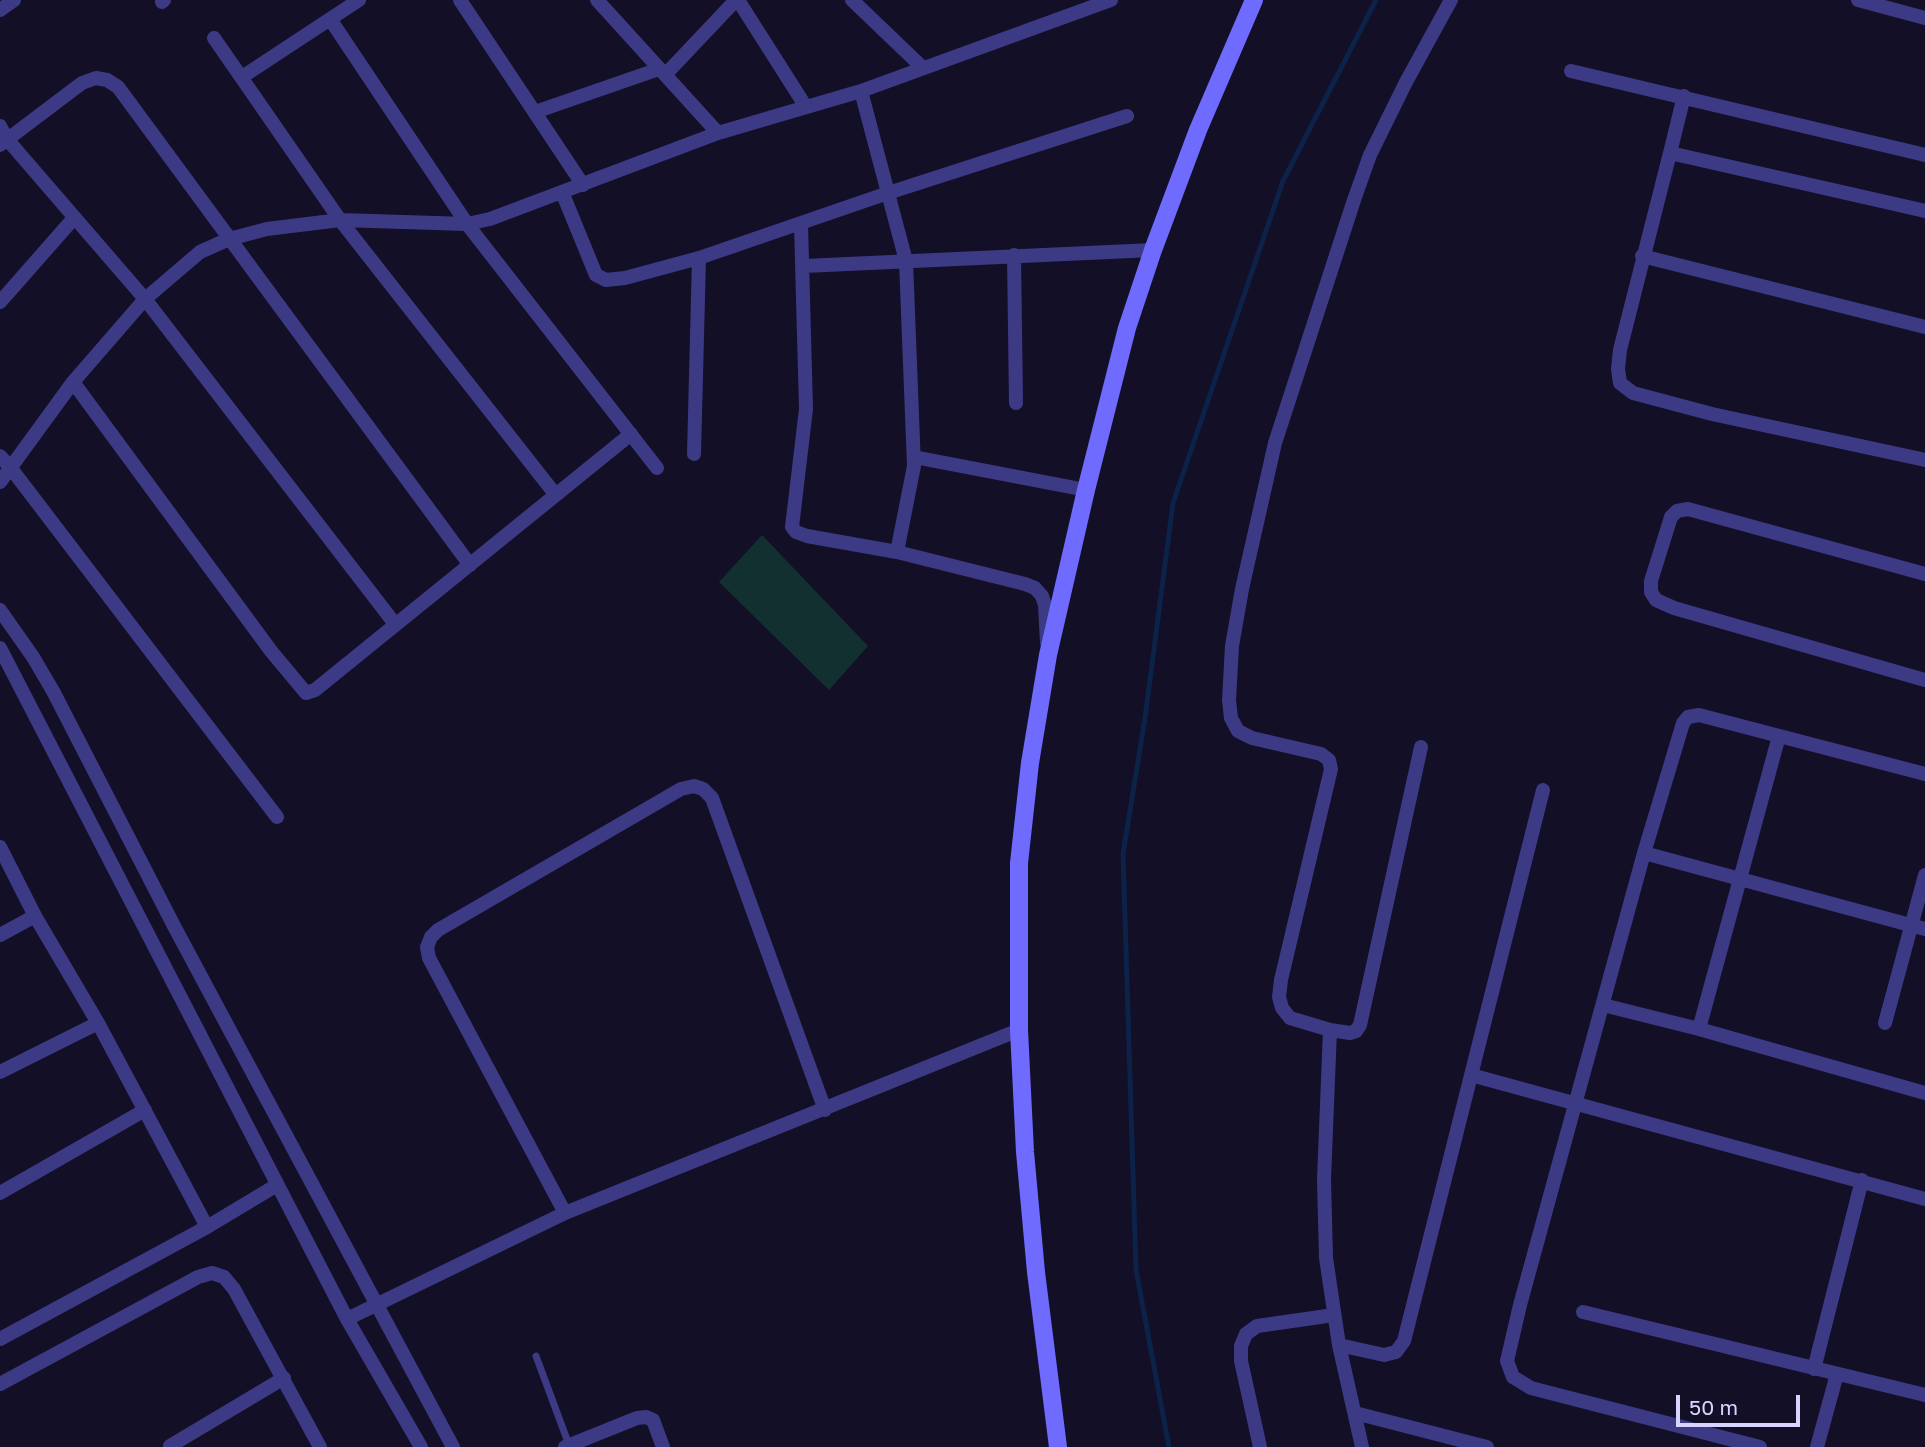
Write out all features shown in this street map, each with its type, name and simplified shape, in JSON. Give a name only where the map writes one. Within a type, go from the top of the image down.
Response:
[{"type":"street","points":[[0,10],[14,0]]},
{"type":"street","points":[[242,77],[359,0]]},
{"type":"street","points":[[460,0],[583,184]]},
{"type":"street","points":[[597,0],[719,133]]},
{"type":"street","points":[[535,112],[662,72],[737,0],[806,107]]},
{"type":"street","points":[[852,0],[923,68]]},
{"type":"street","points":[[0,482],[5,461],[145,299],[200,252],[229,239],[267,229],[340,220],[467,224],[490,219],[719,133],[861,91],[1095,2],[1111,0]]},
{"type":"street","points":[[1058,1447],[1036,1272],[1025,1152],[1019,1030],[1019,863],[1030,763],[1048,654],[1127,328],[1198,130],[1254,0]]},
{"type":"street","points":[[1421,747],[1360,1025],[1356,1031],[1350,1033],[1290,1018],[1282,1009],[1279,997],[1331,769],[1329,760],[1321,754],[1252,738],[1238,731],[1231,718],[1229,701],[1232,646],[1241,589],[1275,443],[1370,155],[1451,0]]},
{"type":"street","points":[[1858,0],[1925,18]]},
{"type":"street","points":[[330,19],[467,224],[657,468]]},
{"type":"street","points":[[214,38],[340,220],[555,494]]},
{"type":"street","points":[[1572,71],[1925,155]]},
{"type":"street","points":[[395,624],[145,299],[2,136],[82,83],[96,78],[107,80],[118,87],[470,565]]},
{"type":"street","points":[[861,91],[906,261],[914,457],[912,482],[897,552]]},
{"type":"street","points":[[1684,96],[1642,256],[1618,369],[1620,383],[1633,393],[1712,414],[1925,460]]},
{"type":"street","points":[[562,192],[596,275],[606,280],[625,278],[699,258],[888,193],[1127,116]]},
{"type":"street","points":[[1670,153],[1925,211]]},
{"type":"street","points":[[0,302],[74,218]]},
{"type":"street","points":[[802,224],[806,409],[792,527],[796,532],[807,536],[897,552],[1035,588],[1045,605],[1048,654]]},
{"type":"street","points":[[804,266],[1153,250]]},
{"type":"street","points":[[1014,255],[1016,403]]},
{"type":"street","points":[[1642,256],[1925,327]]},
{"type":"street","points":[[694,454],[699,258]]},
{"type":"street","points":[[73,382],[302,691],[309,693],[631,434]]},
{"type":"street","points":[[914,457],[1086,490]]},
{"type":"street","points":[[5,461],[276,817]]},
{"type":"street","points":[[1925,574],[1688,509],[1677,511],[1671,517],[1651,581],[1651,592],[1656,600],[1674,608],[1925,680]]},
{"type":"street","points":[[0,610],[53,691],[174,926],[453,1447]]},
{"type":"street","points":[[0,648],[347,1319],[421,1447]]},
{"type":"street","points":[[1759,1447],[1735,1445],[1531,1388],[1513,1377],[1507,1361],[1644,853],[1683,723],[1688,717],[1699,715],[1925,774]]},
{"type":"street","points":[[1699,1029],[1779,736]]},
{"type":"street","points":[[565,1213],[429,958],[427,947],[438,930],[681,789],[694,786],[703,789],[712,798],[825,1110]]},
{"type":"street","points":[[1339,1345],[1384,1354],[1396,1352],[1404,1341],[1543,790]]},
{"type":"street","points":[[0,846],[4,865],[97,1023],[207,1227]]},
{"type":"street","points":[[1644,853],[1919,927]]},
{"type":"street","points":[[1885,1023],[1919,927],[1925,875]]},
{"type":"street","points":[[0,935],[36,916]]},
{"type":"street","points":[[1603,1004],[1925,1093]]},
{"type":"street","points":[[0,1072],[97,1023]]},
{"type":"street","points":[[347,1319],[565,1213],[1019,1030]]},
{"type":"street","points":[[1331,1030],[1324,1179],[1326,1258],[1339,1345],[1362,1447]]},
{"type":"street","points":[[1471,1075],[1925,1199]]},
{"type":"street","points":[[0,1194],[145,1110]]},
{"type":"street","points":[[1814,1369],[1862,1180]]},
{"type":"street","points":[[0,1339],[207,1227],[277,1185]]},
{"type":"street","points":[[0,1384],[198,1276],[212,1273],[224,1277],[234,1289],[320,1447]]},
{"type":"street","points":[[1583,1312],[1925,1394]]},
{"type":"street","points":[[1260,1447],[1241,1361],[1241,1346],[1246,1334],[1257,1326],[1334,1315]]},
{"type":"street","points":[[1817,1447],[1837,1374]]},
{"type":"street","points":[[169,1447],[284,1378]]},
{"type":"street","points":[[1354,1413],[1487,1447]]},
{"type":"street","points":[[567,1446],[646,1417],[653,1420],[663,1447]]},
{"type":"lane","points":[[536,1356],[567,1446]]},
{"type":"green space","points":[[762,535],[868,646],[829,690],[719,582]]},
{"type":"waterway","points":[[1169,1447],[1136,1270],[1123,854],[1145,718],[1173,503],[1283,181],[1376,0]]}]
